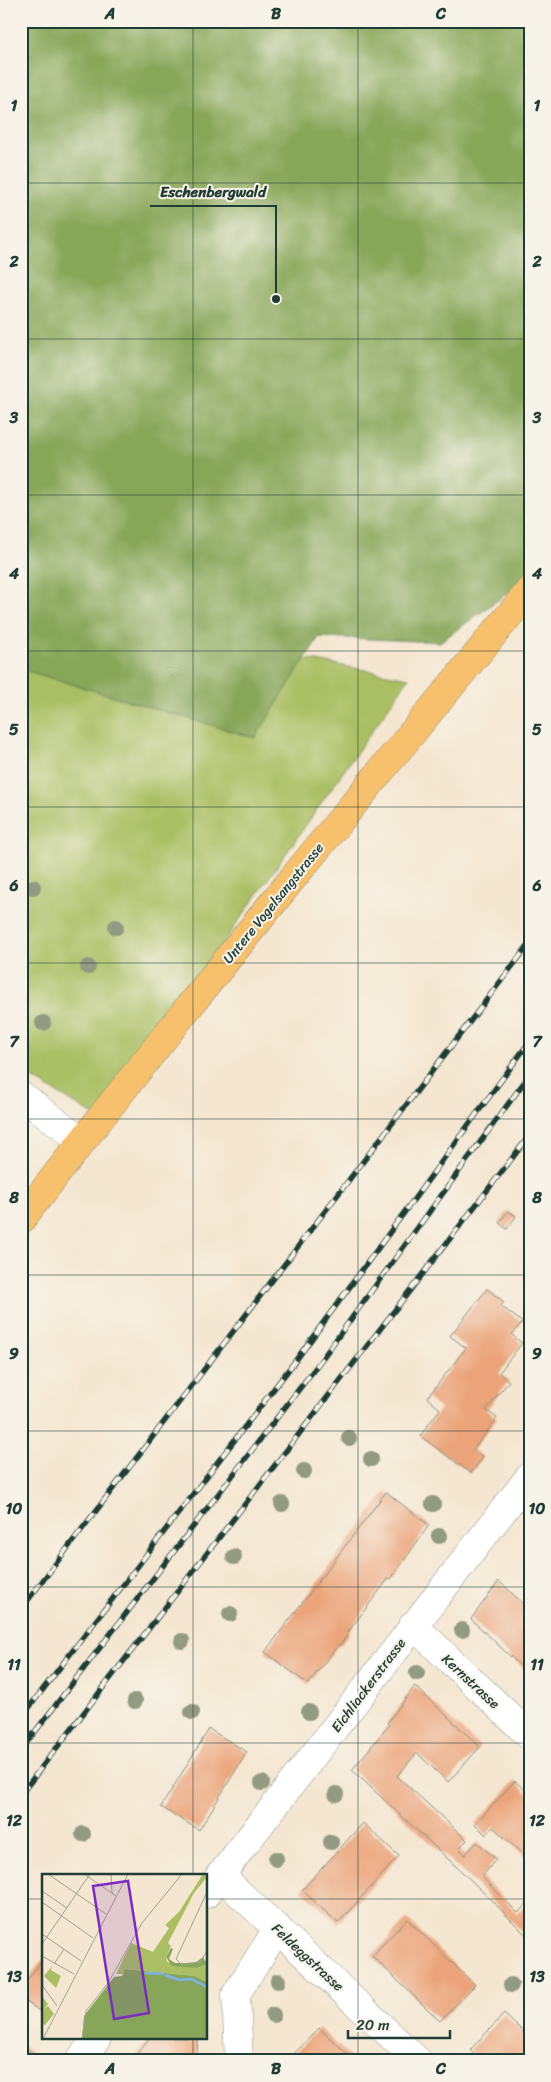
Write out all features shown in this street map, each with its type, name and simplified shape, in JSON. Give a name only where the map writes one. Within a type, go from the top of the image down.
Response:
[{"type":"main road","name":"Untere Vogelsangstrasse","points":[[21,1220],[82,1141],[346,812],[530,590]]},
{"type":"street","points":[[21,1095],[82,1141]]},
{"type":"street","name":"Eichliackerstrasse","points":[[213,1884],[319,1750],[412,1625],[530,1476]]},
{"type":"street","name":"Kernstrasse","points":[[412,1625],[530,1736]]},
{"type":"street","name":"Feldeggstrasse","points":[[213,1884],[278,1928],[418,2061]]},
{"type":"street","points":[[239,2061],[236,1994],[278,1928]]},
{"type":"street","points":[[79,2061],[95,2040]]},
{"type":"green space","points":[[21,21],[530,21],[530,577],[440,642],[319,637],[255,738],[21,669]]},
{"type":"green space","points":[[305,659],[409,678],[100,1119],[21,1071],[21,669],[255,738]]},
{"type":"building","points":[[508,1211],[516,1216],[507,1229],[499,1223]]},
{"type":"building","points":[[487,1289],[504,1302],[501,1306],[522,1322],[512,1335],[522,1343],[499,1373],[509,1381],[486,1410],[497,1418],[473,1450],[483,1457],[471,1473],[420,1436],[440,1409],[427,1398],[466,1348],[450,1336]]},
{"type":"building","points":[[386,1492],[429,1525],[391,1579],[389,1578],[340,1645],[308,1684],[265,1652]]},
{"type":"building","points":[[499,1581],[530,1610],[530,1675],[471,1619]]},
{"type":"building","points":[[415,1686],[480,1747],[448,1782],[417,1753],[397,1776],[467,1840],[459,1848],[465,1855],[477,1842],[496,1859],[482,1877],[518,1913],[530,1900],[530,1939],[475,1884],[352,1770],[389,1725],[387,1723]]},
{"type":"building","points":[[209,1729],[247,1752],[199,1830],[161,1807]]},
{"type":"building","points":[[515,1781],[530,1795],[530,1861],[493,1827],[486,1835],[475,1824]]},
{"type":"building","points":[[363,1823],[399,1856],[338,1923],[302,1890]]},
{"type":"building","points":[[407,1919],[475,1985],[440,2021],[372,1956]]},
{"type":"building","points":[[42,1961],[42,2013],[21,1998],[21,1988]]},
{"type":"building","points":[[504,2014],[530,2038],[530,2061],[481,2061],[470,2050]]},
{"type":"building","points":[[319,2028],[355,2061],[287,2061]]},
{"type":"building","points":[[148,2040],[197,2040],[198,2061],[132,2061]]},
{"type":"building","points":[[21,2045],[38,2058],[35,2061],[21,2061]]},
{"type":"railway","points":[[21,1609],[530,943]]},
{"type":"railway","points":[[21,1718],[296,1360],[530,1041]]},
{"type":"railway","points":[[21,1750],[313,1371],[530,1074]]},
{"type":"railway","points":[[21,1794],[530,1135]]},
{"type":"place","name":"Eschenbergwald","points":[[276,299]]}]
